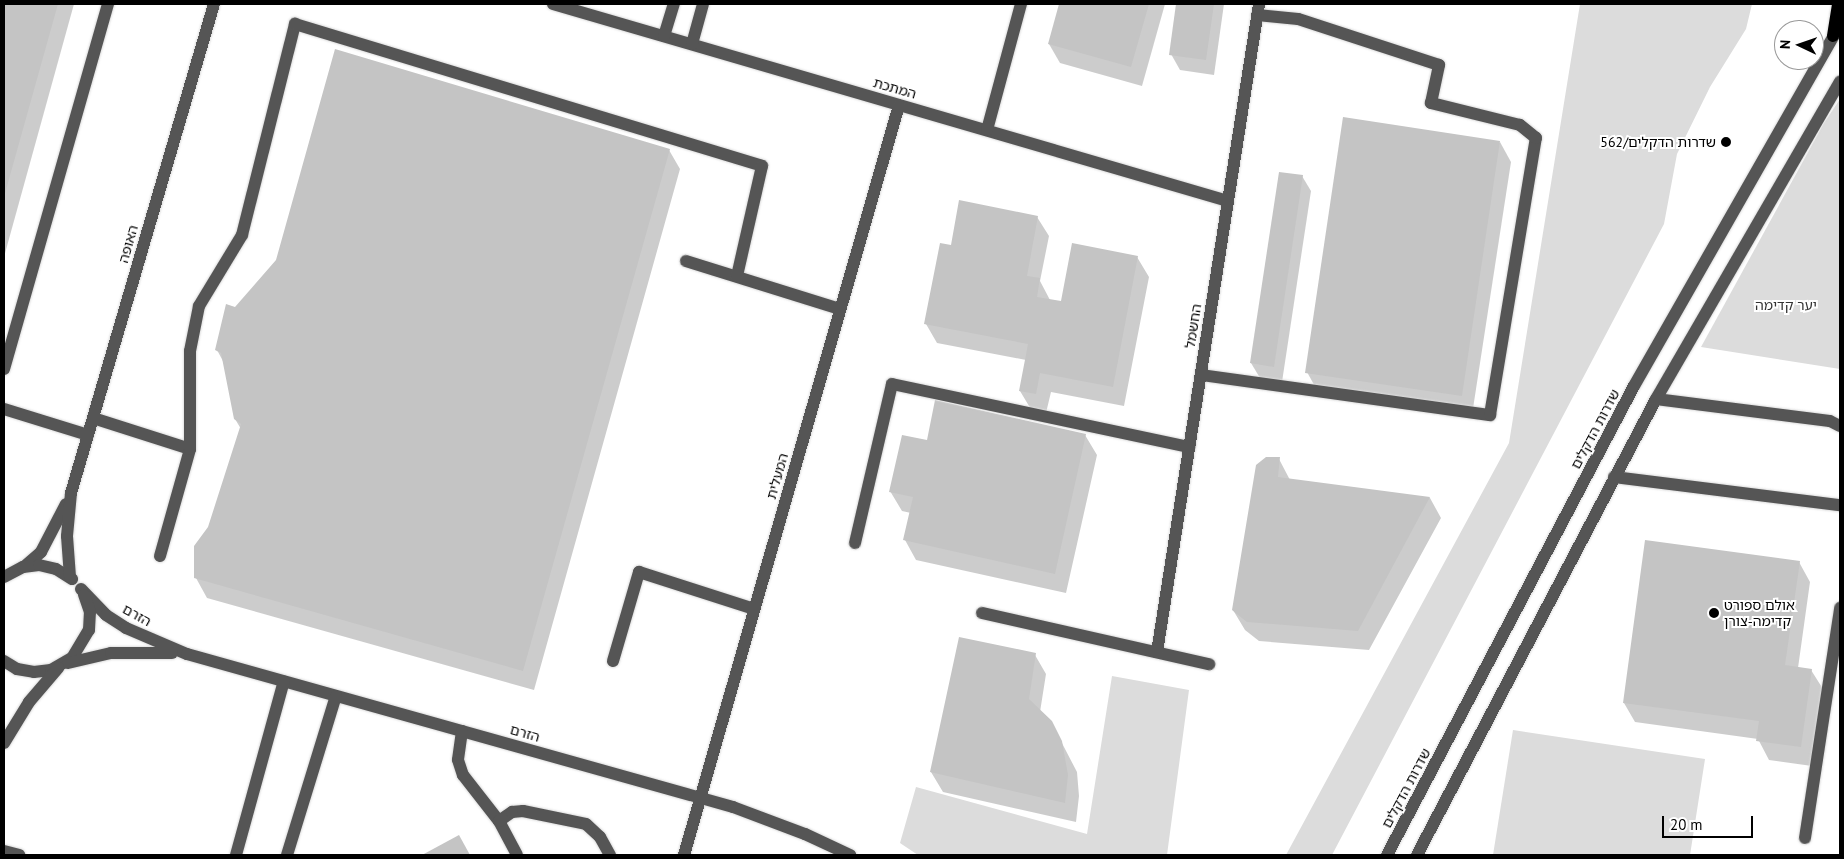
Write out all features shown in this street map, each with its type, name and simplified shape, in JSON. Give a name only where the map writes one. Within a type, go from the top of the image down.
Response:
[{"type":"main road","points":[[1833,36],[1838,4]]},
{"type":"street","points":[[4,368],[108,4]]},
{"type":"street","name":"האופה","points":[[23,567],[41,552],[71,493],[214,4]]},
{"type":"street","name":"המתכת","points":[[554,4],[1228,201]]},
{"type":"street","points":[[664,36],[674,4]]},
{"type":"street","points":[[692,44],[703,4]]},
{"type":"street","points":[[986,130],[1021,4]]},
{"type":"street","points":[[1201,375],[1490,415],[1536,138],[1520,125],[1431,103],[1439,65],[1298,19],[1258,9]]},
{"type":"street","name":"החשמל","points":[[1157,652],[1258,9]]},
{"type":"street","points":[[160,556],[190,449],[190,351],[200,306],[242,235],[295,24],[762,166],[737,276]]},
{"type":"street","name":"שדרות הדקלים","points":[[1388,855],[1634,386],[1840,24]]},
{"type":"street","points":[[1417,855],[1656,399],[1840,80]]},
{"type":"street","name":"המעלית","points":[[684,855],[899,105]]},
{"type":"street","points":[[686,261],[840,309]]},
{"type":"street","points":[[855,543],[892,384],[1189,447]]},
{"type":"street","points":[[1656,399],[1830,421],[1840,426]]},
{"type":"street","points":[[4,409],[88,435]]},
{"type":"street","points":[[93,418],[190,449]]},
{"type":"street","points":[[1614,477],[1840,506]]},
{"type":"street","name":"האופה","points":[[70,577],[67,536],[71,493]]},
{"type":"street","points":[[5,575],[23,567],[48,566],[70,577]]},
{"type":"street","points":[[613,661],[639,572],[754,609]]},
{"type":"street","name":"הזרם","points":[[70,577],[106,615],[126,628],[187,654],[700,797],[782,824],[850,855]]},
{"type":"street","points":[[4,743],[26,707],[62,665],[78,652],[89,630],[90,612],[81,589]]},
{"type":"street","points":[[1805,838],[1840,608]]},
{"type":"street","points":[[982,613],[1209,664]]},
{"type":"street","name":"הזרם","points":[[4,660],[17,668],[34,672],[123,652],[187,654]]},
{"type":"street","points":[[236,855],[284,681]]},
{"type":"street","points":[[287,855],[336,696]]},
{"type":"street","points":[[462,731],[458,760],[463,775],[499,821],[517,855]]},
{"type":"street","points":[[499,821],[512,812],[523,811],[586,824],[600,837],[610,855]]},
{"type":"street","points":[[4,851],[19,855]]},
{"type":"green space","points":[[1580,4],[1752,4],[1746,29],[1710,87],[1677,154],[1664,224],[1332,855],[1286,855],[1509,443]]},
{"type":"green space","name":"יער קדימה","points":[[1840,99],[1840,369],[1701,347],[1824,123]]},
{"type":"green space","points":[[1112,676],[1189,690],[1167,855],[918,855],[900,843],[916,787],[1087,834]]},
{"type":"green space","points":[[1513,730],[1705,759],[1690,855],[1493,855]]},
{"type":"building","points":[[4,4],[58,4],[4,197]]},
{"type":"building","points":[[1059,4],[1149,4],[1131,67],[1048,44]]},
{"type":"building","points":[[1176,4],[1214,4],[1206,60],[1169,55]]},
{"type":"building","points":[[335,49],[670,149],[523,671],[194,578],[194,546],[208,527],[241,424],[234,419],[221,353],[215,350],[226,304],[235,307],[276,260]]},
{"type":"building","points":[[1343,117],[1500,141],[1462,396],[1305,373]]},
{"type":"building","points":[[1279,172],[1303,175],[1274,367],[1250,363]]},
{"type":"building","points":[[959,200],[1038,216],[1027,276],[1040,278],[1037,297],[1061,301],[1072,243],[1138,256],[1113,387],[1040,373],[1036,394],[1019,391],[1028,344],[924,324],[940,243],[951,245]]},
{"type":"building","points":[[935,400],[1086,434],[1055,574],[903,540],[913,497],[889,492],[902,435],[927,440]]},
{"type":"building","points":[[1266,457],[1280,457],[1278,477],[1430,497],[1358,631],[1247,622],[1232,610],[1256,465]]},
{"type":"building","name":"אולם ספורט קדימה-צורן","points":[[1645,540],[1800,561],[1785,665],[1812,669],[1801,747],[1756,741],[1759,721],[1623,703]]},
{"type":"building","points":[[959,637],[1036,653],[1029,699],[1052,721],[1062,741],[1068,775],[1065,803],[930,772]]},
{"type":"building","points":[[459,835],[470,855],[422,855]]},
{"type":"place","name":"שדרות הדקלים/562","points":[[1726,142]]},
{"type":"place","name":"אולם ספורט קדימה-צורן","points":[[1714,613]]}]
